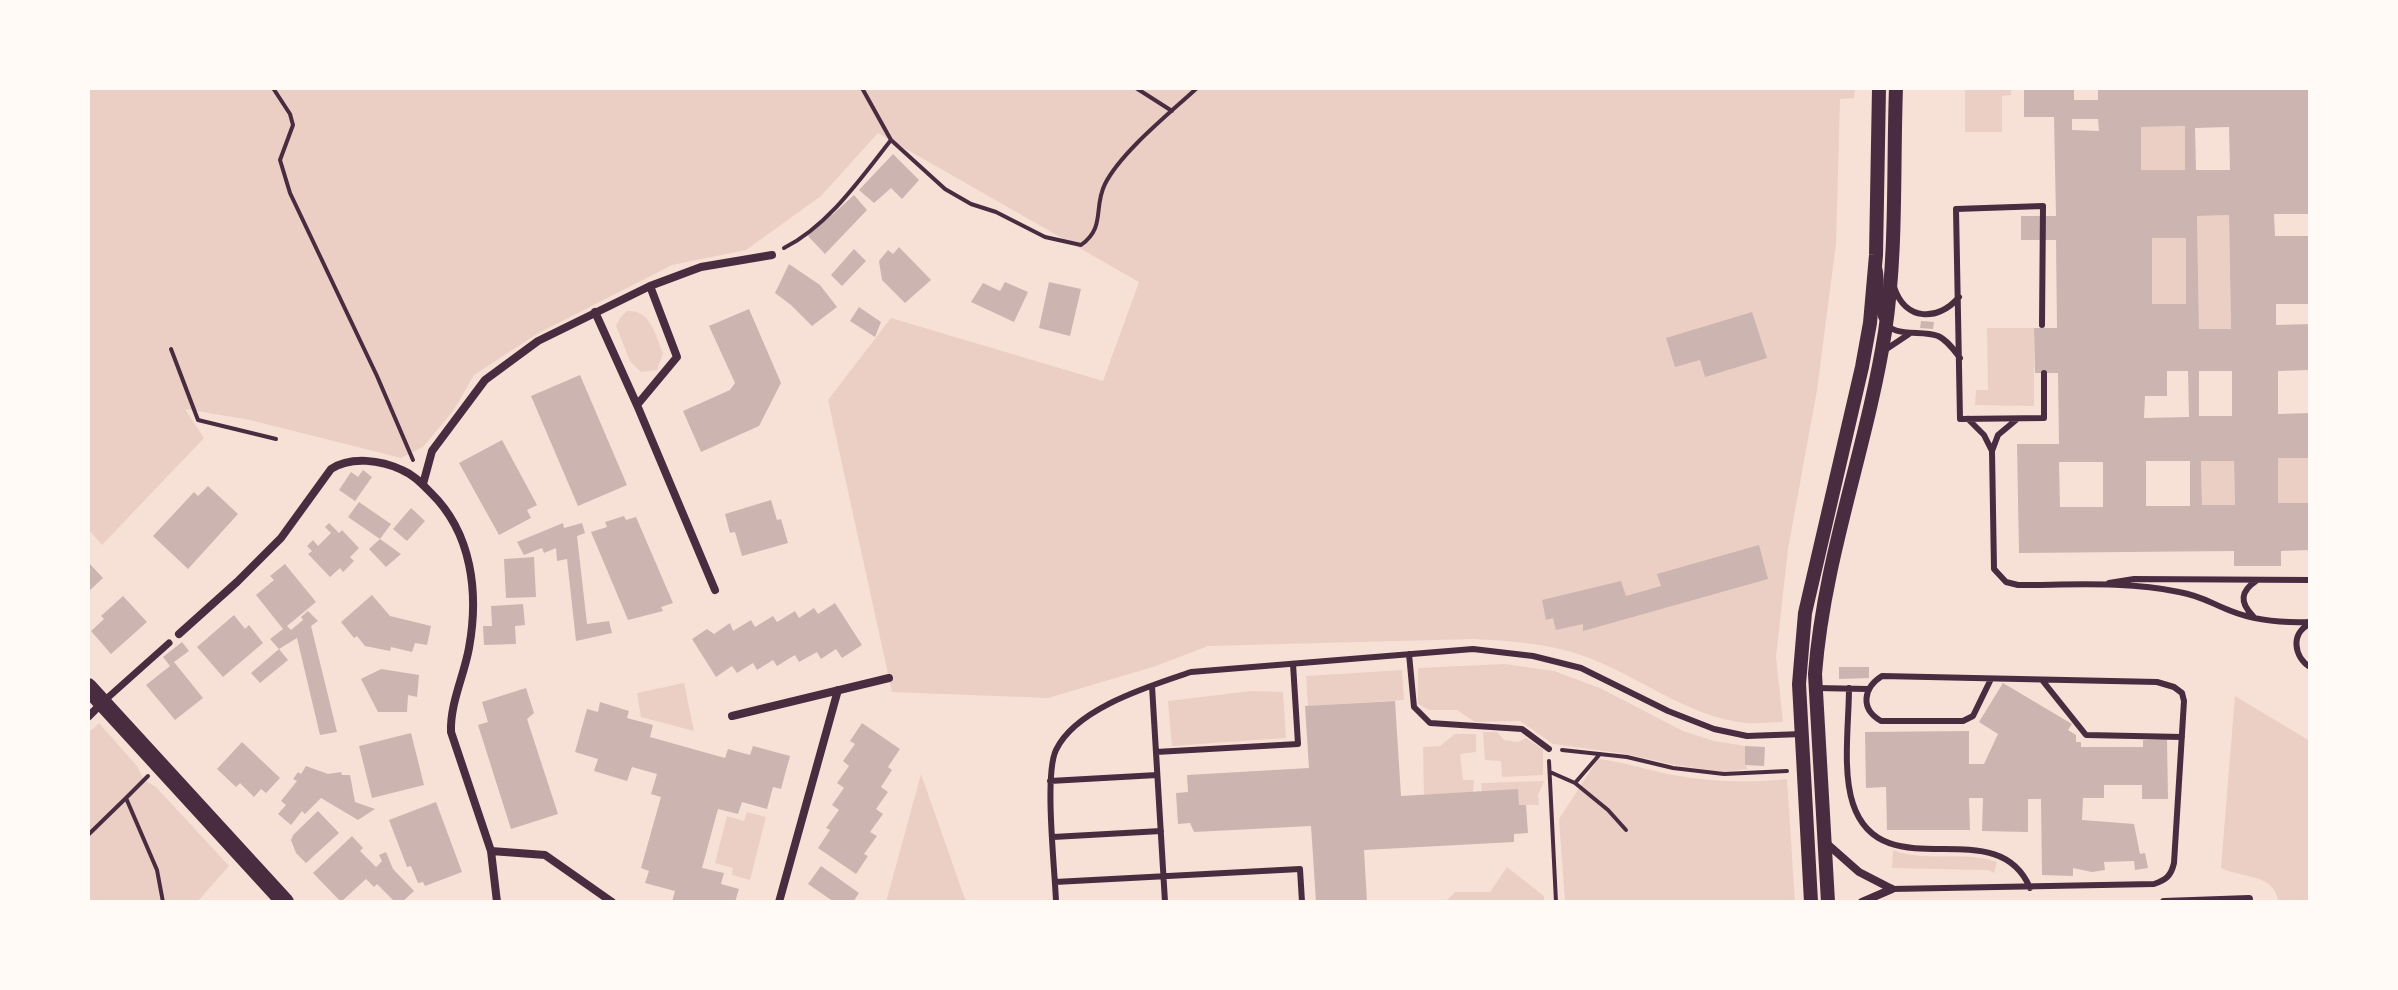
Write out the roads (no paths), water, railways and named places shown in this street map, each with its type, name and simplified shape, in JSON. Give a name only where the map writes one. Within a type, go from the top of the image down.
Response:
[{"type":"main road","points":[[88,687],[285,902]]},
{"type":"street","points":[[1811,902],[1799,684],[1805,613],[1862,367],[1876,255],[1879,88]]},
{"type":"street","points":[[1828,902],[1816,688],[1818,638],[1825,593],[1886,323],[1891,277],[1896,88]]},
{"type":"street","points":[[423,484],[432,451],[485,380],[538,341],[650,286],[701,267],[772,255]]},
{"type":"street","points":[[637,405],[677,357],[650,286]]},
{"type":"street","points":[[595,312],[715,590]]},
{"type":"street","points":[[179,634],[281,538],[325,475],[339,464],[368,461],[389,465],[423,484],[446,507],[461,536],[469,565],[474,596],[472,624],[469,650],[451,714],[451,732],[491,851],[497,902]]},
{"type":"street","points":[[88,717],[169,643]]},
{"type":"street","points":[[732,716],[889,678]]},
{"type":"street","points":[[779,902],[838,690]]},
{"type":"street","points":[[1824,842],[1859,872],[1892,889]]},
{"type":"street","points":[[491,851],[545,855],[612,902]]},
{"type":"street","points":[[1862,902],[1892,889]]},
{"type":"street","points":[[2164,902],[2249,899]]},
{"type":"lane","points":[[2042,325],[2043,206],[1956,209],[1960,419],[2044,418],[2044,373]]},
{"type":"lane","points":[[1876,255],[1883,281],[1880,311],[1886,323],[1899,332],[1937,336],[1946,341],[1960,358]]},
{"type":"lane","points":[[1891,277],[1896,294],[1904,304],[1921,314],[1931,315],[1945,310],[1959,297]]},
{"type":"lane","points":[[1880,355],[1891,344],[1909,334]]},
{"type":"lane","points":[[1992,451],[2004,428],[2020,418]]},
{"type":"lane","points":[[1968,419],[1984,435],[1992,451],[1994,569],[2006,582],[2181,592],[2205,597],[2230,611],[2264,620],[2310,623]]},
{"type":"lane","points":[[2098,585],[2134,579],[2310,580]]},
{"type":"lane","points":[[2257,580],[2247,587],[2242,599],[2249,611],[2264,620]]},
{"type":"lane","points":[[2310,623],[2299,634],[2296,648],[2299,658],[2310,667]]},
{"type":"lane","points":[[1056,902],[1050,781],[1055,751],[1085,717],[1191,672],[1473,649],[1533,656],[1581,668],[1668,711],[1714,729],[1747,736],[1802,734]]},
{"type":"lane","points":[[1409,654],[1414,707],[1430,723],[1522,729],[1549,749]]},
{"type":"lane","points":[[1156,752],[1298,744],[1293,664]]},
{"type":"lane","points":[[1892,889],[2154,884],[2164,881],[2171,874],[2182,737],[2182,693],[2157,682],[1882,676],[1872,682],[1868,689],[1867,707],[1881,721],[1963,721],[1973,716],[1991,679]]},
{"type":"lane","points":[[2042,680],[2086,735],[2182,737]]},
{"type":"lane","points":[[1152,686],[1165,902]]},
{"type":"lane","points":[[1816,688],[1868,689]]},
{"type":"lane","points":[[1849,688],[1848,783],[1853,806],[1867,828],[1882,842],[1906,848],[1981,850],[2009,860],[2024,875],[2030,888]]},
{"type":"lane","points":[[1050,781],[1157,775]]},
{"type":"lane","points":[[1053,837],[1161,831]]},
{"type":"lane","points":[[1055,882],[1300,869],[1302,902]]}]
